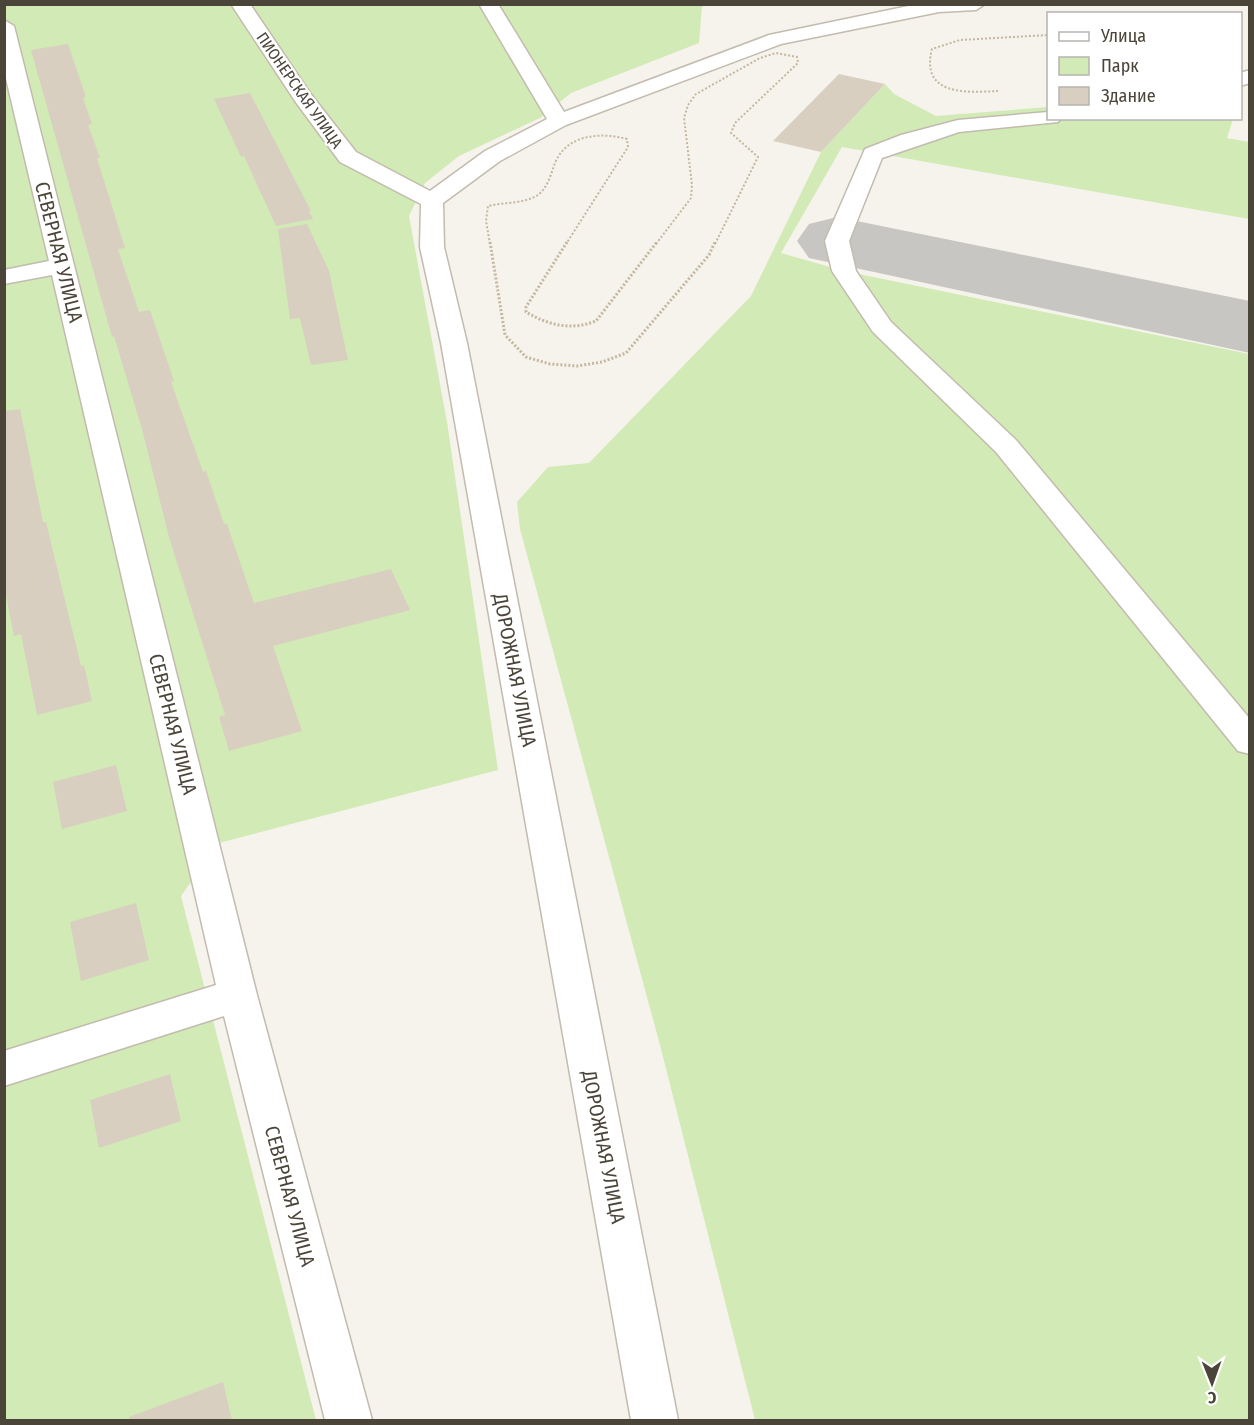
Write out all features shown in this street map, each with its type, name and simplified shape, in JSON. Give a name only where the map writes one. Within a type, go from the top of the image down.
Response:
[{"type":"street","name":"ПИОНЕРСКАЯ УЛИЦА","points":[[240,4],[302,97],[348,157],[432,201]]},
{"type":"street","points":[[488,4],[559,121]]},
{"type":"street","points":[[432,201],[463,173],[516,142],[559,121],[776,39],[939,6],[976,4]]},
{"type":"street","name":"СЕВЕРНАЯ УЛИЦА","points":[[4,26],[238,995],[349,1420]]},
{"type":"street","points":[[1047,118],[958,126],[909,140],[873,154],[837,241],[844,271],[882,327],[940,380],[1006,446],[1250,742]]},
{"type":"street","name":"ДОРОЖНАЯ УЛИЦА","points":[[432,201],[432,247],[456,355],[655,1420]]},
{"type":"street","points":[[4,277],[62,266]]},
{"type":"street","points":[[4,1069],[238,995]]},
{"type":"path","points":[[1005,91],[984,92],[941,86],[930,76],[927,61],[932,49],[960,40],[1047,35]]},
{"type":"path","points":[[776,52],[797,57],[798,63],[735,123],[731,133],[758,157],[755,166],[709,255],[635,343],[626,353],[602,362],[577,366],[550,364],[526,357],[505,335],[486,221],[488,206],[501,201],[530,198],[541,193],[561,151],[569,144],[584,137],[618,135],[627,139],[628,147],[526,307],[526,312],[551,323],[585,327],[596,321],[691,198],[692,176],[682,139],[688,101],[696,94],[760,58],[776,52]]},
{"type":"green space","points":[[5,5],[705,5],[702,7],[699,43],[571,93],[540,118],[459,156],[425,183],[409,216],[447,422],[498,770],[219,843],[181,896],[316,1420],[5,1420]]},
{"type":"green space","points":[[885,84],[894,94],[936,116],[1047,107],[1047,120],[1233,120],[1227,138],[1249,142],[1249,219],[842,147],[781,253],[844,271],[1249,354],[1249,1420],[755,1420],[660,1045],[520,529],[517,502],[548,467],[589,463],[751,296],[821,152]]},
{"type":"building","points":[[68,44],[86,97],[83,98],[92,124],[88,125],[100,158],[97,158],[125,248],[118,249],[139,312],[150,310],[174,381],[171,382],[203,472],[206,471],[224,524],[227,524],[254,603],[391,569],[410,610],[273,646],[302,731],[229,751],[219,717],[225,715],[169,537],[142,429],[114,336],[112,337],[31,50]]},
{"type":"building","points":[[839,74],[885,84],[821,152],[773,141]]},
{"type":"building","points":[[250,93],[313,219],[276,226],[244,156],[241,157],[214,99]]},
{"type":"building","points":[[307,224],[329,271],[348,360],[311,365],[300,318],[290,319],[278,229]]},
{"type":"building","points":[[20,409],[43,522],[46,522],[81,666],[84,665],[92,701],[37,715],[21,634],[14,636],[4,585],[4,411]]},
{"type":"building","points":[[116,765],[127,811],[62,829],[53,782]]},
{"type":"building","points":[[136,903],[149,960],[81,981],[70,922]]},
{"type":"building","points":[[170,1074],[181,1121],[99,1148],[90,1100]]},
{"type":"building","points":[[223,1382],[232,1420],[129,1420],[129,1417]]},
{"type":"taxiway","points":[[837,241],[1250,327]]}]
